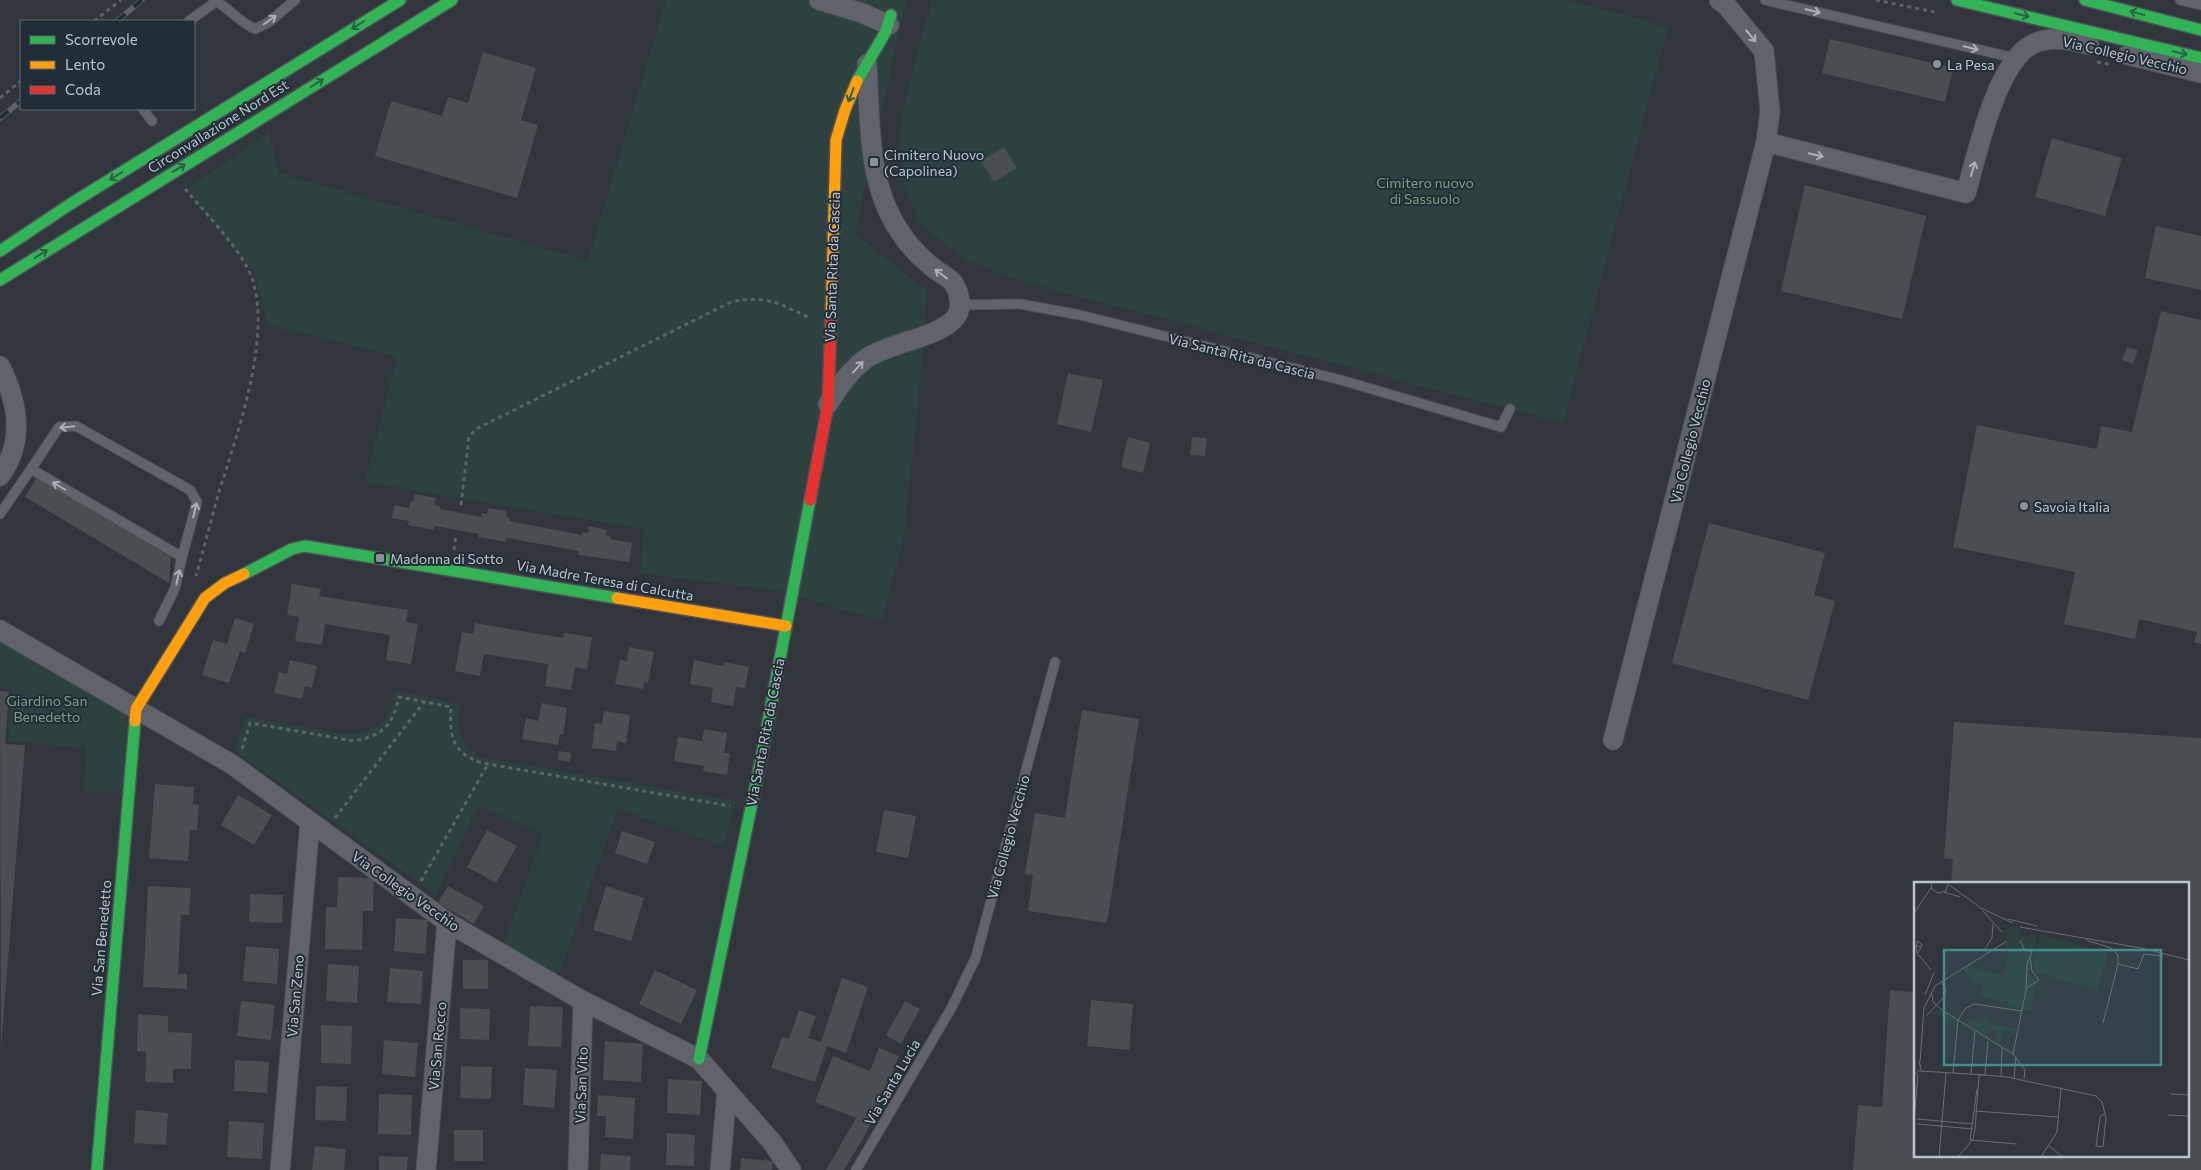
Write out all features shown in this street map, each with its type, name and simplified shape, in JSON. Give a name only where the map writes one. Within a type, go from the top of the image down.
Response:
[{"type":"street","name":"Circonvallazione Nord Est","points":[[0,251],[72,203],[400,0]]},
{"type":"street","name":"Circonvallazione Nord Est","points":[[0,280],[452,0]]},
{"type":"street","name":"Via Santa Rita da Cascia","points":[[699,1059],[750,809],[828,405],[836,140],[857,80],[890,20],[819,0]]},
{"type":"street","name":"Via Collegio Vecchio","points":[[1613,740],[1766,142],[1770,111],[1764,50],[1726,5],[1718,0]]},
{"type":"street","points":[[1957,0],[2201,58]]},
{"type":"street","points":[[2085,0],[2201,30]]},
{"type":"street","name":"Via Collegio Vecchio","points":[[1766,142],[1966,193],[1993,102],[2015,58],[2033,44],[2050,39],[2070,40],[2201,73]]},
{"type":"street","points":[[867,64],[871,130],[878,179],[892,219],[913,249],[930,266],[954,284],[960,305]]},
{"type":"street","points":[[839,129],[871,130]]},
{"type":"street","name":"Via Santa Rita da Cascia","points":[[828,405],[837,390],[864,360],[884,349],[901,344],[947,324],[956,316],[960,305]]},
{"type":"street","points":[[0,366],[14,396],[17,426],[14,448],[0,476]]},
{"type":"street","name":"Via Madre Teresa di Calcutta","points":[[136,709],[186,626],[206,598],[226,583],[292,549],[305,546],[786,626]]},
{"type":"street","name":"Via Collegio Vecchio","points":[[0,630],[233,765],[447,922],[583,1001],[699,1059],[772,1142],[791,1170]]},
{"type":"street","name":"Via San Benedetto","points":[[97,1170],[136,709]]},
{"type":"street","name":"Via San Zeno","points":[[280,1170],[310,823]]},
{"type":"street","name":"Via San Rocco","points":[[426,1170],[447,922]]},
{"type":"street","name":"Via San Vito","points":[[578,1170],[583,1001]]},
{"type":"street","points":[[720,1170],[727,1091]]},
{"type":"lane","points":[[190,20],[217,1],[230,10],[245,25],[255,29],[269,22],[295,0]]},
{"type":"lane","points":[[1765,0],[2015,58]]},
{"type":"lane","points":[[2180,0],[2201,5]]},
{"type":"lane","points":[[144,110],[152,121]]},
{"type":"lane","name":"Via Santa Rita da Cascia","points":[[960,305],[1020,304],[1080,315],[1341,380],[1501,427],[1510,409]]},
{"type":"lane","points":[[0,514],[59,427],[76,426],[190,490],[197,502],[175,588],[159,622]]},
{"type":"lane","points":[[31,469],[182,558]]},
{"type":"lane","name":"Via Collegio Vecchio","points":[[952,1007],[976,957],[1055,662]]},
{"type":"lane","name":"Via Santa Lucia","points":[[856,1170],[952,1007]]},
{"type":"path","points":[[95,20],[121,0]]},
{"type":"path","points":[[0,98],[20,82]]},
{"type":"path","points":[[183,187],[241,258],[253,280],[259,319],[250,379],[234,447],[196,577],[198,588],[206,598]]},
{"type":"path","points":[[461,505],[469,437],[476,429],[731,302],[753,297],[778,303],[812,318]]},
{"type":"path","points":[[233,765],[242,750],[250,723],[354,741],[371,738],[384,729],[394,718],[399,697],[451,707],[451,736],[458,749],[469,759],[488,764],[750,809]]},
{"type":"path","points":[[330,824],[424,702]]},
{"type":"path","points":[[408,894],[417,888],[488,764]]},
{"type":"green space","points":[[666,0],[906,0],[855,234],[927,291],[917,416],[903,542],[882,621],[780,591],[640,573],[644,529],[365,482],[397,357],[268,325],[254,272],[186,190],[269,132],[279,173],[588,261]]},
{"type":"green space","name":"Cimitero nuovo di Sassuolo","points":[[932,0],[1568,0],[1668,27],[1563,423],[1020,281],[962,258],[921,224],[904,187],[900,133],[908,88]]},
{"type":"green space","name":"Giardino San Benedetto","points":[[0,638],[127,712],[123,793],[84,791],[86,748],[8,741],[12,689],[0,688]]},
{"type":"green space","points":[[394,690],[461,705],[459,730],[461,736],[475,753],[483,758],[736,801],[723,846],[618,809],[559,974],[504,944],[543,834],[478,806],[436,895],[234,750],[246,717],[349,735],[370,730],[384,721],[392,708]]},
{"type":"building","points":[[1830,39],[1953,68],[1945,102],[1822,73]]},
{"type":"building","points":[[483,52],[536,68],[521,120],[538,125],[517,198],[375,156],[391,101],[442,116],[448,97],[468,103]]},
{"type":"building","points":[[2052,138],[2122,158],[2105,216],[2035,197]]},
{"type":"building","points":[[1004,147],[1017,168],[994,182],[981,161]]},
{"type":"building","points":[[1805,185],[1926,216],[1902,319],[1781,291]]},
{"type":"building","points":[[2156,226],[2201,236],[2201,290],[2145,278]]},
{"type":"building","points":[[2161,311],[2201,320],[2201,644],[2194,642],[2197,632],[2139,619],[2135,639],[2064,624],[2075,572],[1953,547],[1977,425],[2097,449],[2101,426],[2132,432]]},
{"type":"building","points":[[2127,347],[2138,350],[2133,364],[2122,360]]},
{"type":"building","points":[[1068,373],[1103,380],[1091,432],[1057,424]]},
{"type":"building","points":[[1128,437],[1150,443],[1143,473],[1121,467]]},
{"type":"building","points":[[1192,437],[1207,438],[1205,456],[1190,455]]},
{"type":"building","points":[[37,477],[171,557],[169,583],[25,497]]},
{"type":"building","points":[[415,494],[436,498],[434,505],[440,506],[440,509],[482,517],[482,513],[487,514],[488,508],[507,511],[506,517],[510,518],[509,521],[582,535],[582,532],[588,533],[589,526],[607,530],[606,535],[610,536],[610,539],[632,543],[629,562],[578,555],[579,551],[506,538],[506,542],[478,537],[479,534],[435,526],[434,530],[408,525],[409,521],[392,518],[394,505],[409,508],[411,501],[414,501]]},
{"type":"building","points":[[1709,523],[1825,553],[1814,595],[1835,601],[1808,700],[1672,663]]},
{"type":"building","points":[[292,584],[321,589],[319,596],[408,610],[406,622],[418,624],[411,664],[386,660],[390,635],[325,624],[322,645],[295,641],[299,617],[287,615]]},
{"type":"building","points":[[235,618],[254,624],[245,653],[240,651],[229,683],[202,675],[213,640],[227,644]]},
{"type":"building","points":[[475,623],[563,638],[564,633],[592,637],[587,669],[575,667],[571,690],[545,686],[548,664],[484,654],[480,676],[455,671],[462,632],[473,634]]},
{"type":"building","points":[[629,647],[654,652],[648,683],[644,682],[643,689],[615,684],[620,660],[627,661]]},
{"type":"building","points":[[290,660],[317,666],[312,688],[305,686],[302,699],[274,693],[279,672],[287,674]]},
{"type":"building","points":[[694,660],[723,666],[724,662],[749,667],[745,688],[736,687],[733,706],[711,702],[713,688],[690,684]]},
{"type":"building","points":[[0,691],[9,692],[5,744],[25,745],[1,1049]]},
{"type":"building","points":[[542,703],[567,708],[563,735],[560,734],[558,745],[522,739],[526,718],[538,721]]},
{"type":"building","points":[[1082,710],[1139,719],[1107,923],[1028,911],[1033,875],[1025,874],[1035,813],[1065,818]]},
{"type":"building","points":[[604,711],[630,715],[626,743],[617,741],[616,751],[592,748],[595,723],[602,724]]},
{"type":"building","points":[[1954,722],[2201,738],[2201,1170],[1853,1170],[1858,1105],[1882,1107],[1890,990],[1914,992],[1914,1158],[2188,1158],[2188,882],[1951,882],[1953,859],[1944,858]]},
{"type":"building","points":[[704,729],[727,733],[724,753],[730,753],[727,775],[703,771],[704,766],[674,761],[678,737],[702,741]]},
{"type":"building","points":[[559,751],[571,753],[570,762],[558,760]]},
{"type":"building","points":[[155,784],[194,787],[193,804],[199,805],[197,830],[190,830],[188,861],[149,858]]},
{"type":"building","points":[[238,795],[272,815],[254,845],[221,825]]},
{"type":"building","points":[[884,810],[916,816],[908,858],[876,852]]},
{"type":"building","points":[[487,830],[517,846],[496,883],[467,867]]},
{"type":"building","points":[[622,831],[655,842],[647,864],[615,853]]},
{"type":"building","points":[[338,877],[374,878],[373,911],[363,911],[362,950],[325,949],[326,907],[337,907]]},
{"type":"building","points":[[148,886],[191,888],[189,915],[181,915],[178,974],[187,974],[187,989],[143,987]]},
{"type":"building","points":[[448,886],[484,906],[474,924],[438,903]]},
{"type":"building","points":[[606,886],[644,898],[631,941],[593,930]]},
{"type":"building","points":[[250,894],[283,895],[282,923],[249,922]]},
{"type":"building","points":[[396,918],[428,920],[425,954],[394,951]]},
{"type":"building","points":[[246,946],[279,949],[277,984],[243,981]]},
{"type":"building","points":[[463,960],[488,960],[488,989],[463,989]]},
{"type":"building","points":[[328,964],[359,966],[357,1003],[326,1001]]},
{"type":"building","points":[[390,968],[423,971],[421,1004],[387,1002]]},
{"type":"building","points":[[655,970],[697,990],[681,1024],[639,1004]]},
{"type":"building","points":[[842,978],[868,987],[846,1053],[827,1046],[815,1082],[771,1068],[782,1037],[789,1039],[799,1010],[816,1016],[808,1038],[821,1042]]},
{"type":"building","points":[[1091,1000],[1133,1004],[1129,1050],[1087,1046]]},
{"type":"building","points":[[241,1001],[275,1005],[271,1040],[237,1036]]},
{"type":"building","points":[[905,1001],[920,1009],[901,1044],[886,1035]]},
{"type":"building","points":[[530,1006],[563,1007],[561,1047],[528,1046]]},
{"type":"building","points":[[460,1008],[490,1009],[489,1040],[460,1039]]},
{"type":"building","points":[[138,1014],[168,1016],[168,1032],[192,1033],[191,1069],[173,1069],[173,1083],[145,1082],[146,1052],[137,1051]]},
{"type":"building","points":[[321,1025],[352,1026],[351,1064],[321,1063]]},
{"type":"building","points":[[384,1040],[418,1043],[415,1077],[382,1074]]},
{"type":"building","points":[[605,1041],[643,1044],[641,1082],[603,1080]]},
{"type":"building","points":[[879,1048],[899,1056],[880,1104],[865,1135],[844,1170],[826,1170],[856,1118],[815,1102],[833,1056],[870,1071]]},
{"type":"building","points":[[235,1060],[269,1062],[267,1093],[234,1091]]},
{"type":"building","points":[[461,1066],[492,1067],[491,1099],[460,1098]]},
{"type":"building","points":[[525,1068],[557,1070],[554,1108],[523,1105]]},
{"type":"building","points":[[668,1079],[702,1081],[700,1115],[667,1113]]},
{"type":"building","points":[[316,1086],[347,1087],[346,1121],[315,1120]]},
{"type":"building","points":[[379,1094],[412,1095],[411,1135],[378,1134]]},
{"type":"building","points":[[598,1095],[635,1098],[633,1139],[605,1137],[606,1116],[597,1116]]},
{"type":"building","points":[[136,1110],[168,1113],[166,1145],[134,1143]]},
{"type":"building","points":[[229,1121],[264,1123],[262,1159],[227,1157]]},
{"type":"building","points":[[454,1130],[483,1130],[483,1161],[454,1161]]},
{"type":"building","points":[[667,1133],[695,1135],[694,1166],[666,1165]]},
{"type":"building","points":[[315,1146],[346,1149],[344,1170],[312,1170]]},
{"type":"building","points":[[601,1154],[631,1156],[630,1170],[600,1170]]},
{"type":"building","points":[[379,1156],[408,1157],[407,1170],[379,1170]]},
{"type":"building","points":[[741,1158],[773,1161],[772,1170],[740,1170]]},
{"type":"railway","points":[[118,20],[142,0]]},
{"type":"railway","points":[[0,118],[20,102]]},
{"type":"traffic: fast","points":[[0,251],[72,203],[400,0]]},
{"type":"traffic: fast","points":[[0,280],[452,0]]},
{"type":"traffic: fast","points":[[1957,0],[2201,58]]},
{"type":"traffic: fast","points":[[2085,0],[2201,30]]},
{"type":"traffic: fast","points":[[857,81],[885,33],[891,15]]},
{"type":"traffic: fast","points":[[699,1059],[760,764],[810,500]]},
{"type":"traffic: fast","points":[[244,574],[292,549],[305,546],[617,598]]},
{"type":"traffic: fast","points":[[97,1170],[135,721]]},
{"type":"traffic: slow","points":[[831,317],[836,140],[845,110],[857,81]]},
{"type":"traffic: slow","points":[[135,721],[136,709],[205,598],[225,583],[244,574]]},
{"type":"traffic: slow","points":[[617,598],[786,626]]},
{"type":"traffic: jam","points":[[810,500],[828,405],[831,317]]},
{"type":"place","name":"La Pesa","points":[[1937,64]]},
{"type":"place","name":"Cimitero Nuovo (Capolinea)","points":[[874,162]]},
{"type":"place","name":"Savoia Italia","points":[[2024,506]]},
{"type":"place","name":"Madonna di Sotto","points":[[380,558]]}]
